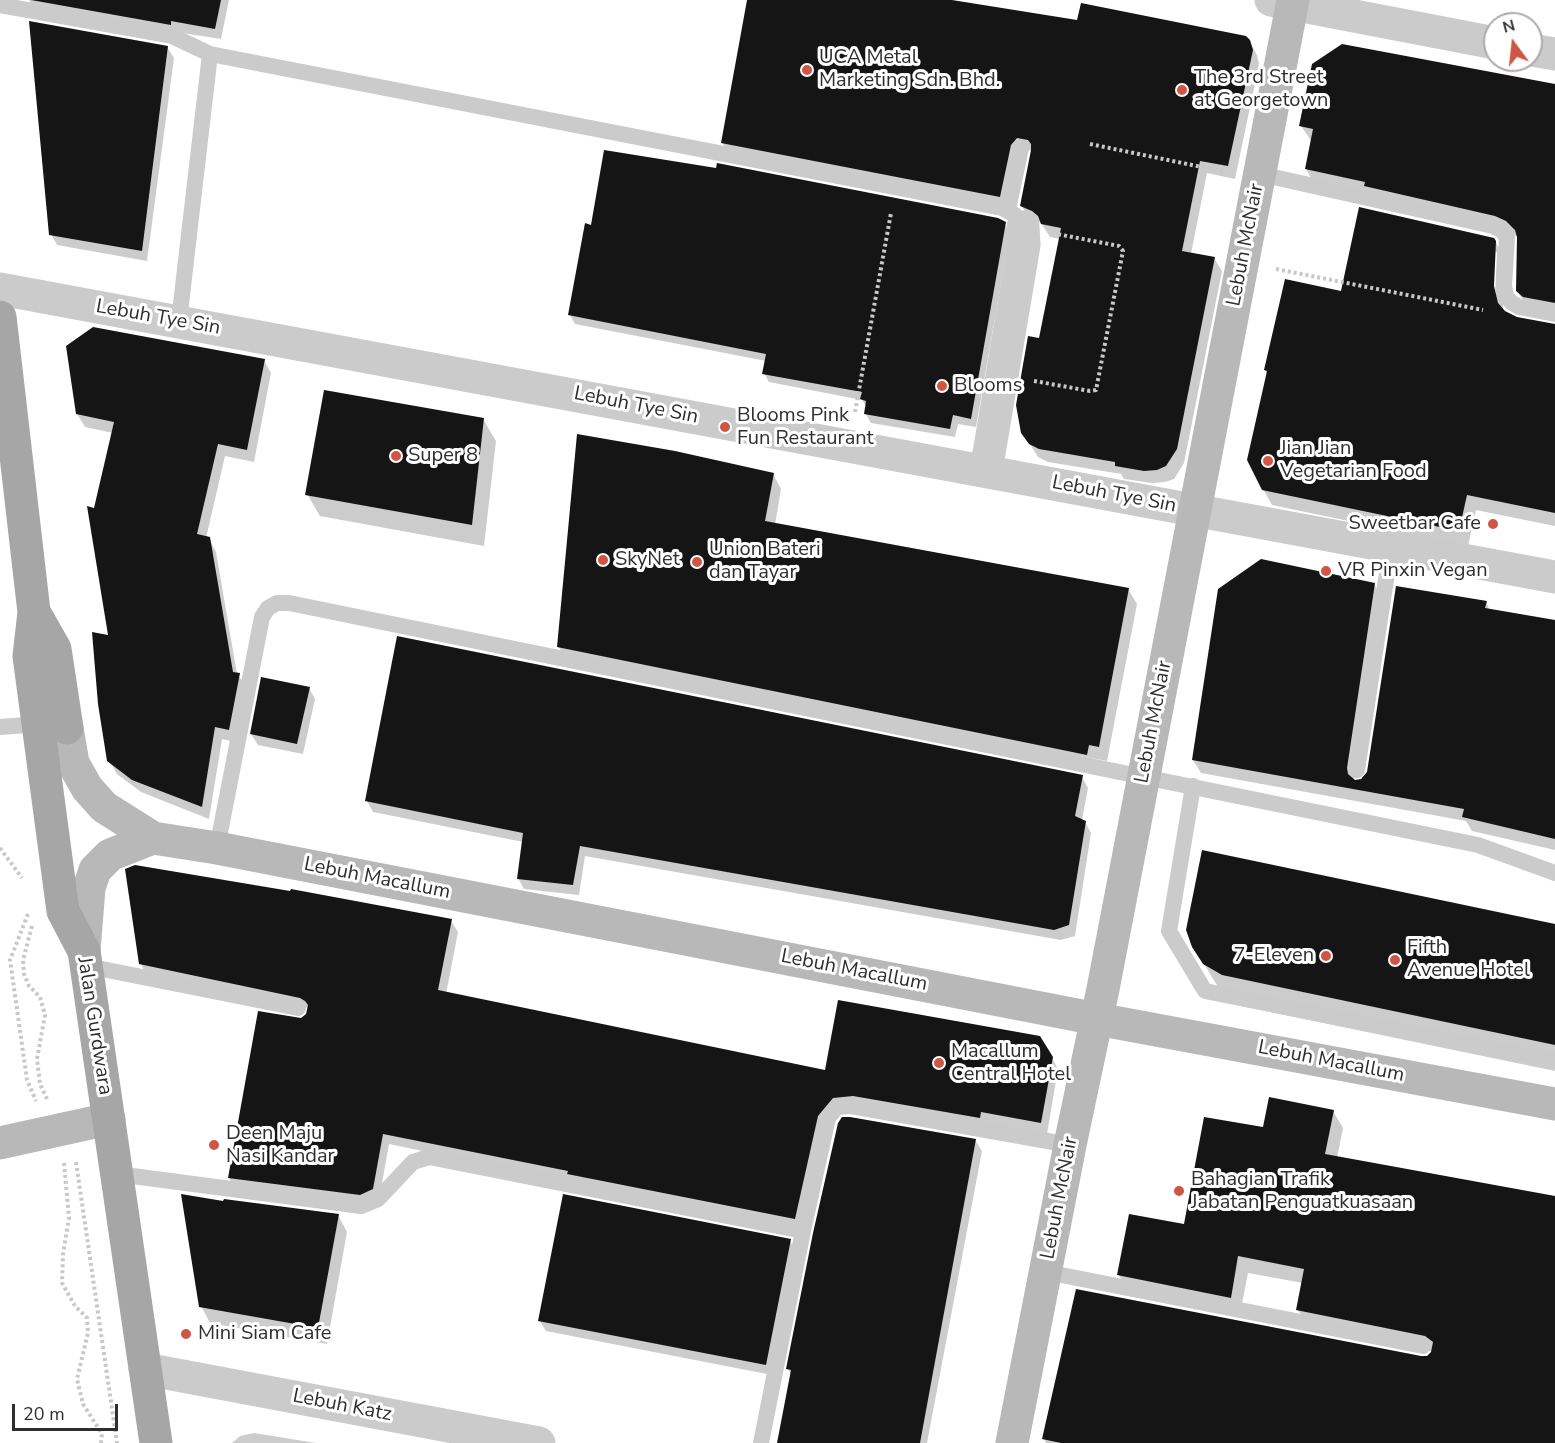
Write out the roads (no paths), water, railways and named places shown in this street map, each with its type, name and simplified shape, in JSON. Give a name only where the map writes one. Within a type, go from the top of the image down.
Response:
[{"type":"main road","name":"Jalan Gurdwara","points":[[0,316],[10,485],[34,612],[29,656],[53,726],[63,911],[85,959],[156,1443]]},
{"type":"street","points":[[1286,1],[1483,41]]},
{"type":"street","name":"Lebuh McNair","points":[[1012,1443],[1070,1144],[1097,1019],[1259,176],[1286,1]]},
{"type":"street","points":[[986,471],[1024,245],[1016,219]]},
{"type":"street","name":"Lebuh Tye Sin","points":[[0,289],[1555,577]]},
{"type":"street","name":"Lebuh Macallum","points":[[53,726],[87,788],[104,807],[153,838],[217,848],[1097,1019],[1555,1104]]},
{"type":"street","points":[[85,959],[89,888],[95,870],[110,855],[153,838]]},
{"type":"street","points":[[2,1144],[109,1119]]},
{"type":"street","name":"Lebuh Katz","points":[[145,1369],[432,1433],[539,1443]]},
{"type":"lane","points":[[0,5],[172,36],[210,54],[896,187],[1016,219],[1021,148]]},
{"type":"lane","points":[[179,321],[210,54]]},
{"type":"lane","points":[[1259,176],[1494,226],[1507,237],[1504,286],[1506,296],[1519,307],[1555,314]]},
{"type":"lane","points":[[1357,770],[1391,547]]},
{"type":"lane","points":[[217,848],[262,617],[268,608],[277,603],[289,603],[1478,845],[1555,873]]},
{"type":"lane","points":[[0,727],[53,726]]},
{"type":"lane","points":[[1193,786],[1169,931],[1205,991],[1555,1060]]},
{"type":"lane","points":[[85,959],[298,1008]]},
{"type":"lane","points":[[761,1443],[802,1231],[828,1118],[837,1107],[851,1106],[1070,1144]]},
{"type":"lane","points":[[117,1174],[361,1206],[378,1200],[413,1162],[429,1157],[802,1231]]},
{"type":"lane","points":[[1046,1272],[1424,1346]]},
{"type":"place","name":"UCA Metal Marketing Sdn. Bhd.","points":[[807,70]]},
{"type":"place","name":"The 3rd Street at Georgetown","points":[[1182,90]]},
{"type":"place","name":"Blooms","points":[[942,386]]},
{"type":"place","name":"Blooms Pink Fun Restaurant","points":[[725,427]]},
{"type":"place","name":"Super 8","points":[[396,456]]},
{"type":"place","name":"Jian Jian Vegetarian Food","points":[[1268,461]]},
{"type":"place","name":"Sweetbar Cafe","points":[[1493,524]]},
{"type":"place","name":"SkyNet","points":[[603,560]]},
{"type":"place","name":"Union Bateri dan Tayar","points":[[697,562]]},
{"type":"place","name":"VR Pinxin Vegan","points":[[1326,571]]},
{"type":"place","name":"7-Eleven","points":[[1326,956]]},
{"type":"place","name":"Fifth Avenue Hotel","points":[[1395,960]]},
{"type":"place","name":"Macallum Central Hotel","points":[[939,1063]]},
{"type":"place","name":"Deen Maju Nasi Kandar","points":[[214,1145]]},
{"type":"place","name":"Bahagian Trafik Jabatan Penguatkuasaan","points":[[1179,1191]]},
{"type":"place","name":"Mini Siam Cafe","points":[[186,1334]]}]
